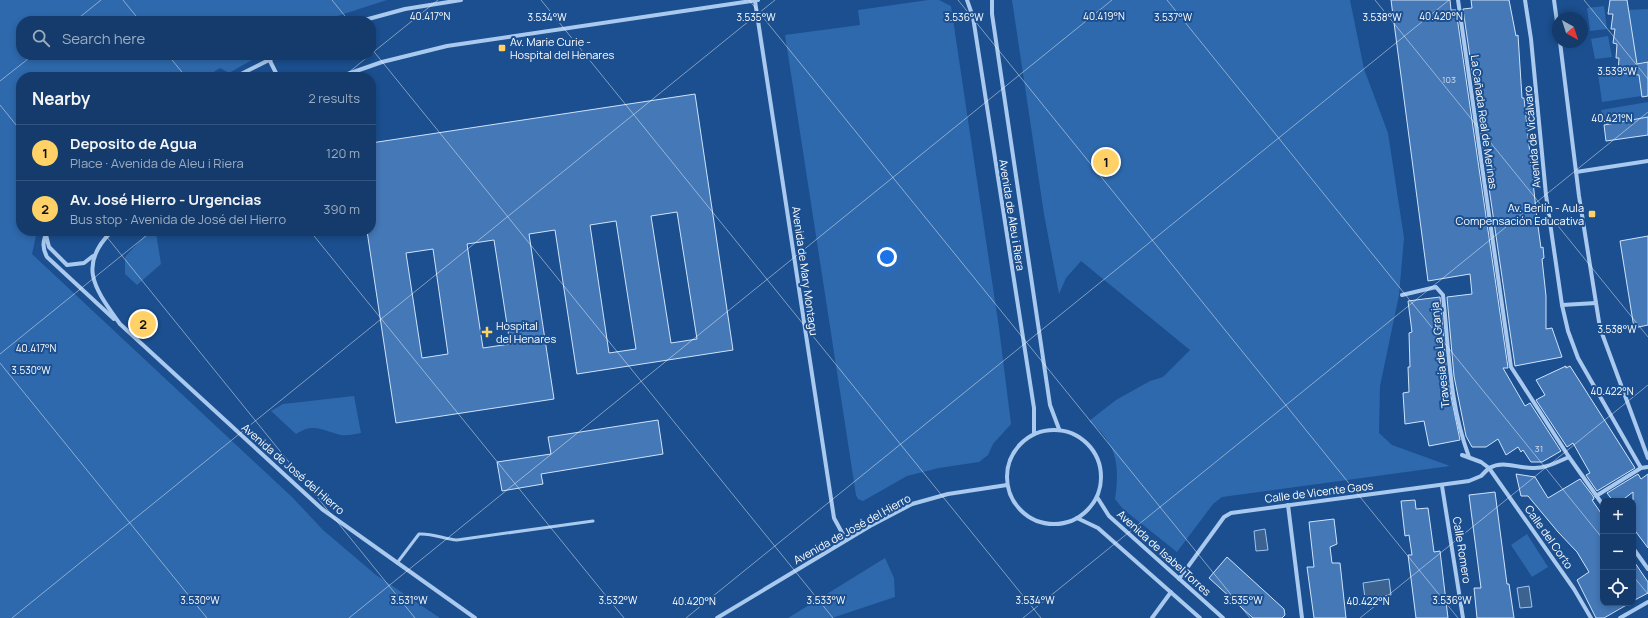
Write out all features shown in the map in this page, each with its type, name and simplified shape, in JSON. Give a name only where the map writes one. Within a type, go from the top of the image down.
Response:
[{"type":"street","points":[[376,17],[405,9],[461,0]]},
{"type":"street","name":"Avenida de Mary Montagu","points":[[755,0],[834,514],[846,540]]},
{"type":"street","points":[[353,72],[382,62],[447,46],[758,0]]},
{"type":"street","name":"Avenida de Aleu i Riera","points":[[967,0],[973,17],[1034,408],[1034,434]]},
{"type":"street","name":"Avenida de Aleu i Riera","points":[[992,0],[992,14],[1050,405],[1059,429]]},
{"type":"street","name":"La Cañada Real de Merinas","points":[[1458,0],[1511,367],[1569,457],[1600,502]]},
{"type":"street","name":"Avenida de Vicálvaro","points":[[1525,0],[1531,40],[1546,195],[1562,305],[1568,331],[1578,358],[1641,468]]},
{"type":"street","points":[[1554,0],[1556,12]]},
{"type":"street","points":[[1561,48],[1576,172],[1600,328],[1648,458]]},
{"type":"street","points":[[244,72],[267,60]]},
{"type":"street","points":[[270,60],[276,72]]},
{"type":"street","points":[[1576,172],[1648,161]]},
{"type":"street","points":[[45,236],[42,242],[43,249],[47,257],[120,324]]},
{"type":"street","points":[[47,236],[49,247],[67,265],[84,263],[93,256],[107,236]]},
{"type":"street","name":"Avenida de José del Hierro","points":[[93,256],[92,270],[95,283],[120,324],[322,509],[475,618]]},
{"type":"street","name":"Travesía de La Granja","points":[[1402,295],[1436,288],[1443,295],[1449,371],[1457,421],[1469,457]]},
{"type":"street","points":[[1562,305],[1596,303]]},
{"type":"street","points":[[1050,429],[1059,429],[1076,435],[1084,440],[1095,452],[1101,474],[1097,496],[1088,509],[1077,518],[1069,522],[1051,524],[1033,519],[1026,515],[1014,501],[1007,485],[1008,464],[1018,446],[1034,434],[1050,429]]},
{"type":"street","points":[[1462,455],[1481,462],[1489,468],[1496,464],[1533,468],[1550,466],[1569,457]]},
{"type":"street","points":[[1596,496],[1641,468],[1648,466]]},
{"type":"street","name":"Calle de Vicente Gaos","points":[[1179,579],[1224,517],[1231,513],[1442,486],[1469,481],[1481,476],[1489,468]]},
{"type":"street","name":"Calle del Corto","points":[[1489,468],[1574,589],[1591,618]]},
{"type":"street","name":"Avenida de José del Hierro","points":[[717,618],[846,540],[912,504],[948,494],[1007,485]]},
{"type":"street","name":"Calle Romero","points":[[1442,486],[1463,618]]},
{"type":"street","name":"Avenida de Isabel Torres","points":[[1097,496],[1109,516],[1223,618]]},
{"type":"street","points":[[1288,505],[1302,618]]},
{"type":"street","points":[[1077,518],[1087,521],[1098,528],[1200,618]]},
{"type":"street","points":[[1636,552],[1648,568]]},
{"type":"street","points":[[1152,618],[1171,592]]},
{"type":"street","points":[[1620,618],[1648,602]]},
{"type":"lane","points":[[397,563],[419,534],[427,533],[442,539],[457,540],[593,521]]},
{"type":"shaded area","points":[[0,0],[387,0],[337,16],[16,16],[16,60],[252,60],[231,72],[227,72],[220,68],[214,72],[16,72],[16,236],[36,236],[32,254],[293,498],[323,530],[376,575],[440,618],[0,618]]},
{"type":"shaded area","points":[[928,0],[939,0],[951,6],[999,328],[1011,424],[993,444],[988,455],[979,462],[939,468],[907,476],[863,501],[858,499],[856,495],[785,35],[860,25],[858,10]]},
{"type":"shaded area","points":[[1012,0],[1350,0],[1364,69],[1388,133],[1404,238],[1399,295],[1380,386],[1379,433],[1392,445],[1450,466],[1222,497],[1213,504],[1177,552],[1123,509],[1115,499],[1117,475],[1111,447],[1106,438],[1089,421],[1116,400],[1150,381],[1163,377],[1190,350],[1081,261],[1066,278],[1059,294],[1044,214]]},
{"type":"shaded area","points":[[1604,6],[1607,29],[1590,31],[1587,8]]},
{"type":"shaded area","points":[[1648,9],[1648,62],[1637,64],[1628,10]]},
{"type":"shaded area","points":[[1608,36],[1612,57],[1595,59],[1591,39]]},
{"type":"shaded area","points":[[1613,65],[1613,72],[1639,75],[1640,81],[1648,95],[1602,102],[1597,67]]},
{"type":"shaded area","points":[[1648,102],[1648,117],[1604,125],[1601,110]]},
{"type":"shaded area","points":[[144,236],[156,236],[161,264],[137,285],[125,274],[125,257]]},
{"type":"shaded area","points":[[354,396],[361,433],[356,434],[341,435],[318,428],[313,428],[302,430],[296,434],[271,411],[283,404]]},
{"type":"shaded area","points":[[1265,529],[1268,550],[1256,551],[1254,531]]},
{"type":"shaded area","points":[[1527,534],[1548,567],[1532,577],[1511,545]]},
{"type":"shaded area","points":[[885,558],[894,578],[895,597],[832,618],[788,618]]},
{"type":"shaded area","points":[[1389,579],[1391,595],[1365,598],[1363,583]]},
{"type":"shaded area","points":[[1529,586],[1532,607],[1520,608],[1517,588]]},
{"type":"building","points":[[1391,0],[1450,0],[1451,10],[1456,10],[1508,368],[1503,368],[1525,406],[1530,403],[1561,451],[1542,462],[1531,462],[1523,450],[1521,452],[1518,447],[1506,455],[1498,439],[1486,447],[1472,447],[1466,436],[1454,376],[1447,297],[1472,294],[1470,274],[1428,281]]},
{"type":"building","points":[[1471,0],[1509,0],[1516,36],[1518,35],[1522,98],[1524,98],[1541,248],[1543,247],[1544,258],[1542,259],[1546,296],[1546,329],[1552,328],[1562,357],[1515,366],[1463,9],[1472,8]]},
{"type":"building","points":[[1610,0],[1627,0],[1637,64],[1648,62],[1648,96],[1642,97],[1639,75],[1618,73],[1619,58],[1616,58],[1617,44],[1613,43],[1615,29],[1611,29],[1613,14],[1608,14]]},
{"type":"building","points":[[695,94],[733,350],[577,374],[555,230],[529,234],[554,399],[396,423],[368,236],[376,236],[376,142]],"holes":[[[677,212],[697,339],[671,343],[651,216]],[[616,221],[636,349],[609,353],[590,225]],[[494,240],[510,344],[483,348],[467,244]],[[433,249],[448,354],[422,358],[406,253]]]},
{"type":"building","points":[[1648,117],[1648,135],[1606,141],[1604,125]]},
{"type":"building","points":[[1648,236],[1648,325],[1634,328],[1620,241]]},
{"type":"building","points":[[1440,297],[1447,377],[1460,440],[1429,446],[1424,421],[1405,424],[1403,393],[1409,392],[1409,333],[1412,332],[1408,301]]},
{"type":"building","points":[[1566,366],[1566,368],[1570,366],[1635,468],[1597,491],[1586,475],[1590,473],[1573,443],[1567,447],[1536,400],[1545,395],[1536,380]]},
{"type":"building","points":[[658,420],[663,454],[541,474],[543,484],[502,491],[497,462],[551,454],[548,437]]},
{"type":"building","points":[[1516,474],[1535,477],[1548,498],[1580,479],[1593,496],[1594,499],[1592,500],[1600,512],[1600,606],[1625,606],[1604,618],[1596,618],[1577,580],[1589,572],[1577,552],[1528,496],[1521,496]]},
{"type":"building","points":[[1638,474],[1641,479],[1648,474],[1648,548],[1636,532],[1636,498],[1633,498],[1633,492],[1625,498],[1611,498],[1607,493]]},
{"type":"building","points":[[1495,492],[1507,584],[1509,584],[1514,618],[1477,618],[1474,588],[1481,588],[1469,495]]},
{"type":"building","points":[[1415,500],[1416,509],[1428,508],[1434,552],[1440,551],[1448,618],[1416,618],[1408,555],[1412,555],[1409,535],[1405,536],[1401,501]]},
{"type":"building","points":[[1334,519],[1337,544],[1330,547],[1332,563],[1340,563],[1346,618],[1314,618],[1307,567],[1314,567],[1309,522]]},
{"type":"building","points":[[1227,557],[1284,609],[1285,615],[1282,618],[1253,618],[1209,578]]},
{"type":"building","points":[[1636,564],[1648,582],[1648,593],[1636,599]]},
{"type":"place","name":"Av. Marie Curie - Hospital del Henares","points":[[502,48]]},
{"type":"place","name":"Deposito de Agua","points":[[1106,162]]},
{"type":"place","name":"Av. Berlín - Aula Compensación Educativa","points":[[1592,214]]},
{"type":"place","name":"Av. José Hierro - Urgencias","points":[[143,324]]},
{"type":"place","name":"Hospital del Henares","points":[[487,332]]}]
